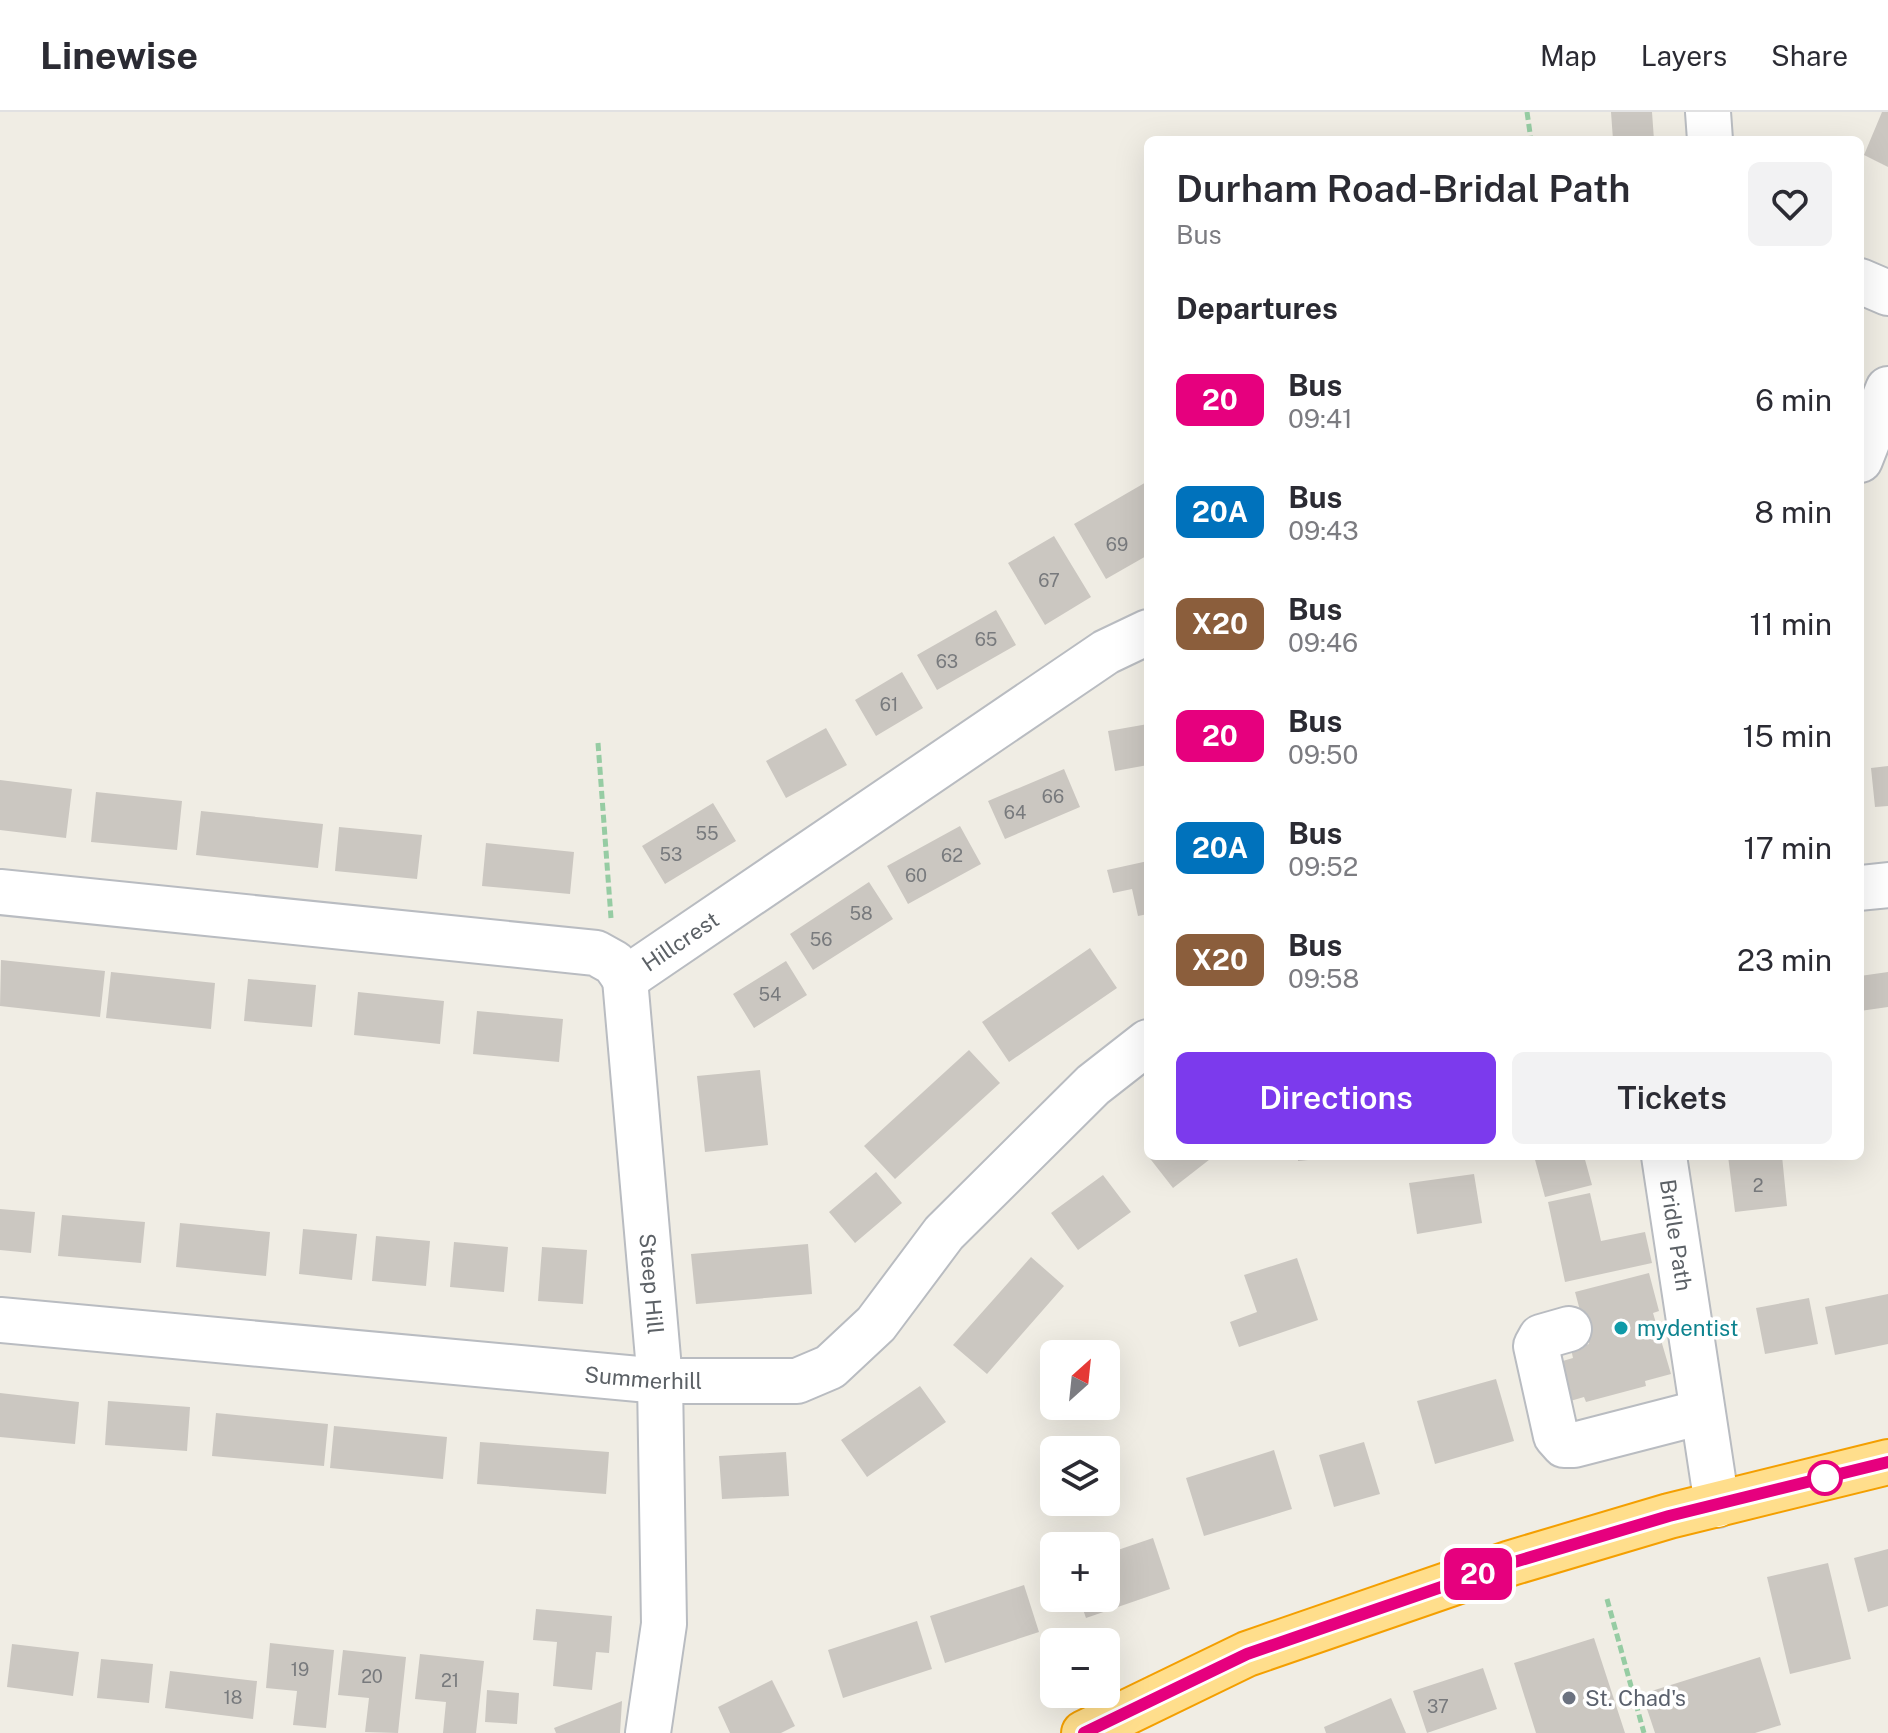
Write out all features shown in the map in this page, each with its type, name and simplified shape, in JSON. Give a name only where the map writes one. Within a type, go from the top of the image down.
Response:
[{"type":"highway","points":[[1084,1733],[1247,1654],[1511,1563],[1717,1505],[1888,1462]]},
{"type":"street","points":[[1708,112],[1710,136]]},
{"type":"street","points":[[1864,283],[1888,293]]},
{"type":"street","points":[[1864,450],[1888,389]]},
{"type":"street","name":"Hillcrest","points":[[0,892],[596,953],[620,971],[1106,652],[1144,634]]},
{"type":"street","points":[[1864,888],[1888,885]]},
{"type":"street","name":"Steep Hill","points":[[620,971],[660,1381],[664,1624],[648,1733]]},
{"type":"street","name":"Summerhill","points":[[0,1320],[660,1381],[797,1381],[830,1367],[876,1324],[944,1233],[1093,1085],[1144,1045]]},
{"type":"street","name":"Bridle Path","points":[[1665,1160],[1717,1505]]},
{"type":"street","points":[[1569,1329],[1541,1337],[1536,1346],[1556,1436],[1564,1445],[1702,1412]]},
{"type":"path","points":[[1527,112],[1530,136]]},
{"type":"path","points":[[598,743],[620,971]]},
{"type":"path","points":[[1607,1599],[1644,1733]]},
{"type":"building","points":[[1611,112],[1652,112],[1654,136],[1613,136]]},
{"type":"building","points":[[1882,112],[1888,112],[1888,167],[1864,155]]},
{"type":"building","points":[[1144,483],[1144,557],[1106,579],[1074,524]]},
{"type":"building","points":[[1054,536],[1091,597],[1045,625],[1008,563]]},
{"type":"building","points":[[996,610],[1016,645],[937,690],[917,655]]},
{"type":"building","points":[[902,672],[923,708],[876,736],[855,700]]},
{"type":"building","points":[[1144,725],[1144,766],[1115,771],[1108,731]]},
{"type":"building","points":[[826,728],[847,765],[786,798],[766,761]]},
{"type":"building","points":[[1888,766],[1888,806],[1875,807],[1871,768]]},
{"type":"building","points":[[1064,769],[1080,807],[1005,839],[988,801]]},
{"type":"building","points":[[0,780],[72,789],[66,838],[0,830]]},
{"type":"building","points":[[96,792],[182,801],[177,850],[91,842]]},
{"type":"building","points":[[713,803],[736,841],[665,884],[642,846]]},
{"type":"building","points":[[201,811],[323,824],[318,868],[196,855]]},
{"type":"building","points":[[960,826],[981,864],[908,904],[887,866]]},
{"type":"building","points":[[339,827],[422,835],[417,879],[335,871]]},
{"type":"building","points":[[486,843],[574,852],[570,894],[482,886]]},
{"type":"building","points":[[1144,862],[1144,915],[1138,916],[1132,889],[1113,893],[1107,870]]},
{"type":"building","points":[[869,882],[893,919],[813,970],[790,934]]},
{"type":"building","points":[[1090,948],[1117,988],[1009,1062],[982,1022]]},
{"type":"building","points":[[1,960],[105,971],[100,1017],[0,1006]]},
{"type":"building","points":[[786,961],[807,995],[754,1028],[733,994]]},
{"type":"building","points":[[111,972],[215,983],[211,1029],[106,1018]]},
{"type":"building","points":[[1888,972],[1888,1007],[1864,1010],[1864,975]]},
{"type":"building","points":[[248,979],[316,985],[312,1027],[244,1021]]},
{"type":"building","points":[[358,992],[444,1001],[440,1044],[354,1035]]},
{"type":"building","points":[[477,1011],[563,1019],[559,1062],[473,1054]]},
{"type":"building","points":[[969,1050],[1000,1083],[895,1179],[864,1146]]},
{"type":"building","points":[[760,1070],[768,1145],[705,1152],[697,1076]]},
{"type":"building","points":[[1151,1160],[1209,1160],[1173,1188]]},
{"type":"building","points":[[1535,1160],[1585,1160],[1592,1185],[1545,1197]]},
{"type":"building","points":[[1728,1160],[1782,1160],[1787,1206],[1735,1212]]},
{"type":"building","points":[[876,1172],[902,1203],[855,1243],[829,1212]]},
{"type":"building","points":[[1474,1174],[1482,1223],[1417,1234],[1409,1183]]},
{"type":"building","points":[[1103,1175],[1131,1212],[1078,1250],[1051,1213]]},
{"type":"building","points":[[1590,1193],[1601,1241],[1645,1232],[1652,1263],[1565,1282],[1548,1202]]},
{"type":"building","points":[[0,1209],[35,1212],[31,1253],[0,1250]]},
{"type":"building","points":[[62,1215],[145,1222],[141,1263],[58,1256]]},
{"type":"building","points":[[180,1223],[270,1232],[266,1276],[176,1267]]},
{"type":"building","points":[[303,1229],[357,1234],[352,1280],[299,1274]]},
{"type":"building","points":[[376,1236],[430,1241],[426,1286],[372,1281]]},
{"type":"building","points":[[454,1242],[508,1247],[504,1292],[450,1287]]},
{"type":"building","points":[[808,1244],[812,1294],[696,1304],[691,1254]]},
{"type":"building","points":[[542,1247],[587,1250],[583,1304],[538,1301]]},
{"type":"building","points":[[1031,1257],[1064,1286],[987,1374],[953,1345]]},
{"type":"building","points":[[1297,1258],[1318,1320],[1239,1347],[1230,1322],[1257,1312],[1244,1275]]},
{"type":"building","name":"mydentist","points":[[1649,1273],[1659,1311],[1653,1313],[1671,1374],[1645,1381],[1646,1386],[1586,1402],[1584,1397],[1560,1404],[1549,1365],[1573,1358],[1571,1349],[1589,1344],[1575,1292]]},
{"type":"building","points":[[1888,1294],[1888,1344],[1835,1355],[1825,1307]]},
{"type":"building","points":[[1809,1298],[1818,1344],[1765,1354],[1756,1308]]},
{"type":"building","points":[[1496,1379],[1514,1441],[1435,1464],[1417,1401]]},
{"type":"building","points":[[920,1386],[946,1422],[867,1477],[841,1440]]},
{"type":"building","points":[[0,1393],[79,1402],[75,1444],[0,1437]]},
{"type":"building","points":[[108,1401],[190,1407],[187,1451],[105,1445]]},
{"type":"building","points":[[216,1413],[328,1424],[324,1466],[212,1456]]},
{"type":"building","points":[[334,1426],[447,1437],[443,1479],[330,1468]]},
{"type":"building","points":[[480,1442],[609,1452],[606,1494],[477,1484]]},
{"type":"building","points":[[1364,1442],[1380,1494],[1334,1507],[1319,1455]]},
{"type":"building","points":[[1274,1450],[1292,1509],[1204,1536],[1186,1478]]},
{"type":"building","points":[[786,1452],[789,1496],[722,1499],[719,1456]]},
{"type":"building","points":[[1153,1538],[1170,1589],[1120,1606],[1120,1549]]},
{"type":"building","points":[[1888,1549],[1888,1606],[1868,1612],[1854,1558]]},
{"type":"building","points":[[1828,1563],[1851,1659],[1790,1674],[1767,1577]]},
{"type":"building","points":[[1024,1585],[1039,1632],[945,1663],[930,1616]]},
{"type":"building","points":[[536,1609],[612,1616],[609,1653],[596,1652],[592,1690],[553,1686],[557,1642],[533,1640]]},
{"type":"building","points":[[1084,1612],[1103,1612],[1086,1618]]},
{"type":"building","points":[[917,1621],[932,1669],[843,1698],[828,1650]]},
{"type":"building","name":"St. Chad's","points":[[1594,1638],[1625,1733],[1536,1733],[1514,1663]]},
{"type":"building","points":[[270,1643],[334,1650],[326,1728],[293,1725],[297,1691],[266,1688]]},
{"type":"building","points":[[12,1644],[79,1652],[73,1696],[7,1687]]},
{"type":"building","points":[[343,1650],[406,1657],[398,1733],[365,1732],[369,1698],[338,1695]]},
{"type":"building","points":[[420,1654],[484,1661],[476,1733],[443,1733],[446,1702],[415,1699]]},
{"type":"building","points":[[1760,1657],[1781,1725],[1755,1733],[1655,1733],[1642,1694]]},
{"type":"building","points":[[101,1659],[153,1664],[149,1703],[97,1698]]},
{"type":"building","points":[[1483,1668],[1497,1709],[1427,1733],[1413,1691]]},
{"type":"building","points":[[170,1671],[257,1681],[253,1719],[165,1708]]},
{"type":"building","points":[[772,1680],[795,1726],[781,1733],[730,1733],[718,1707]]},
{"type":"building","points":[[487,1690],[519,1693],[517,1724],[485,1722]]},
{"type":"building","points":[[1391,1698],[1406,1733],[1326,1733],[1324,1727]]},
{"type":"building","points":[[622,1701],[620,1733],[556,1733],[554,1728]]},
{"type":"bus line","name":"20","points":[[1084,1733],[1247,1654],[1511,1563],[1669,1516],[1888,1462]]},
{"type":"place","name":"mydentist","points":[[1621,1328]]},
{"type":"place","name":"St. Chad's","points":[[1569,1698]]}]
